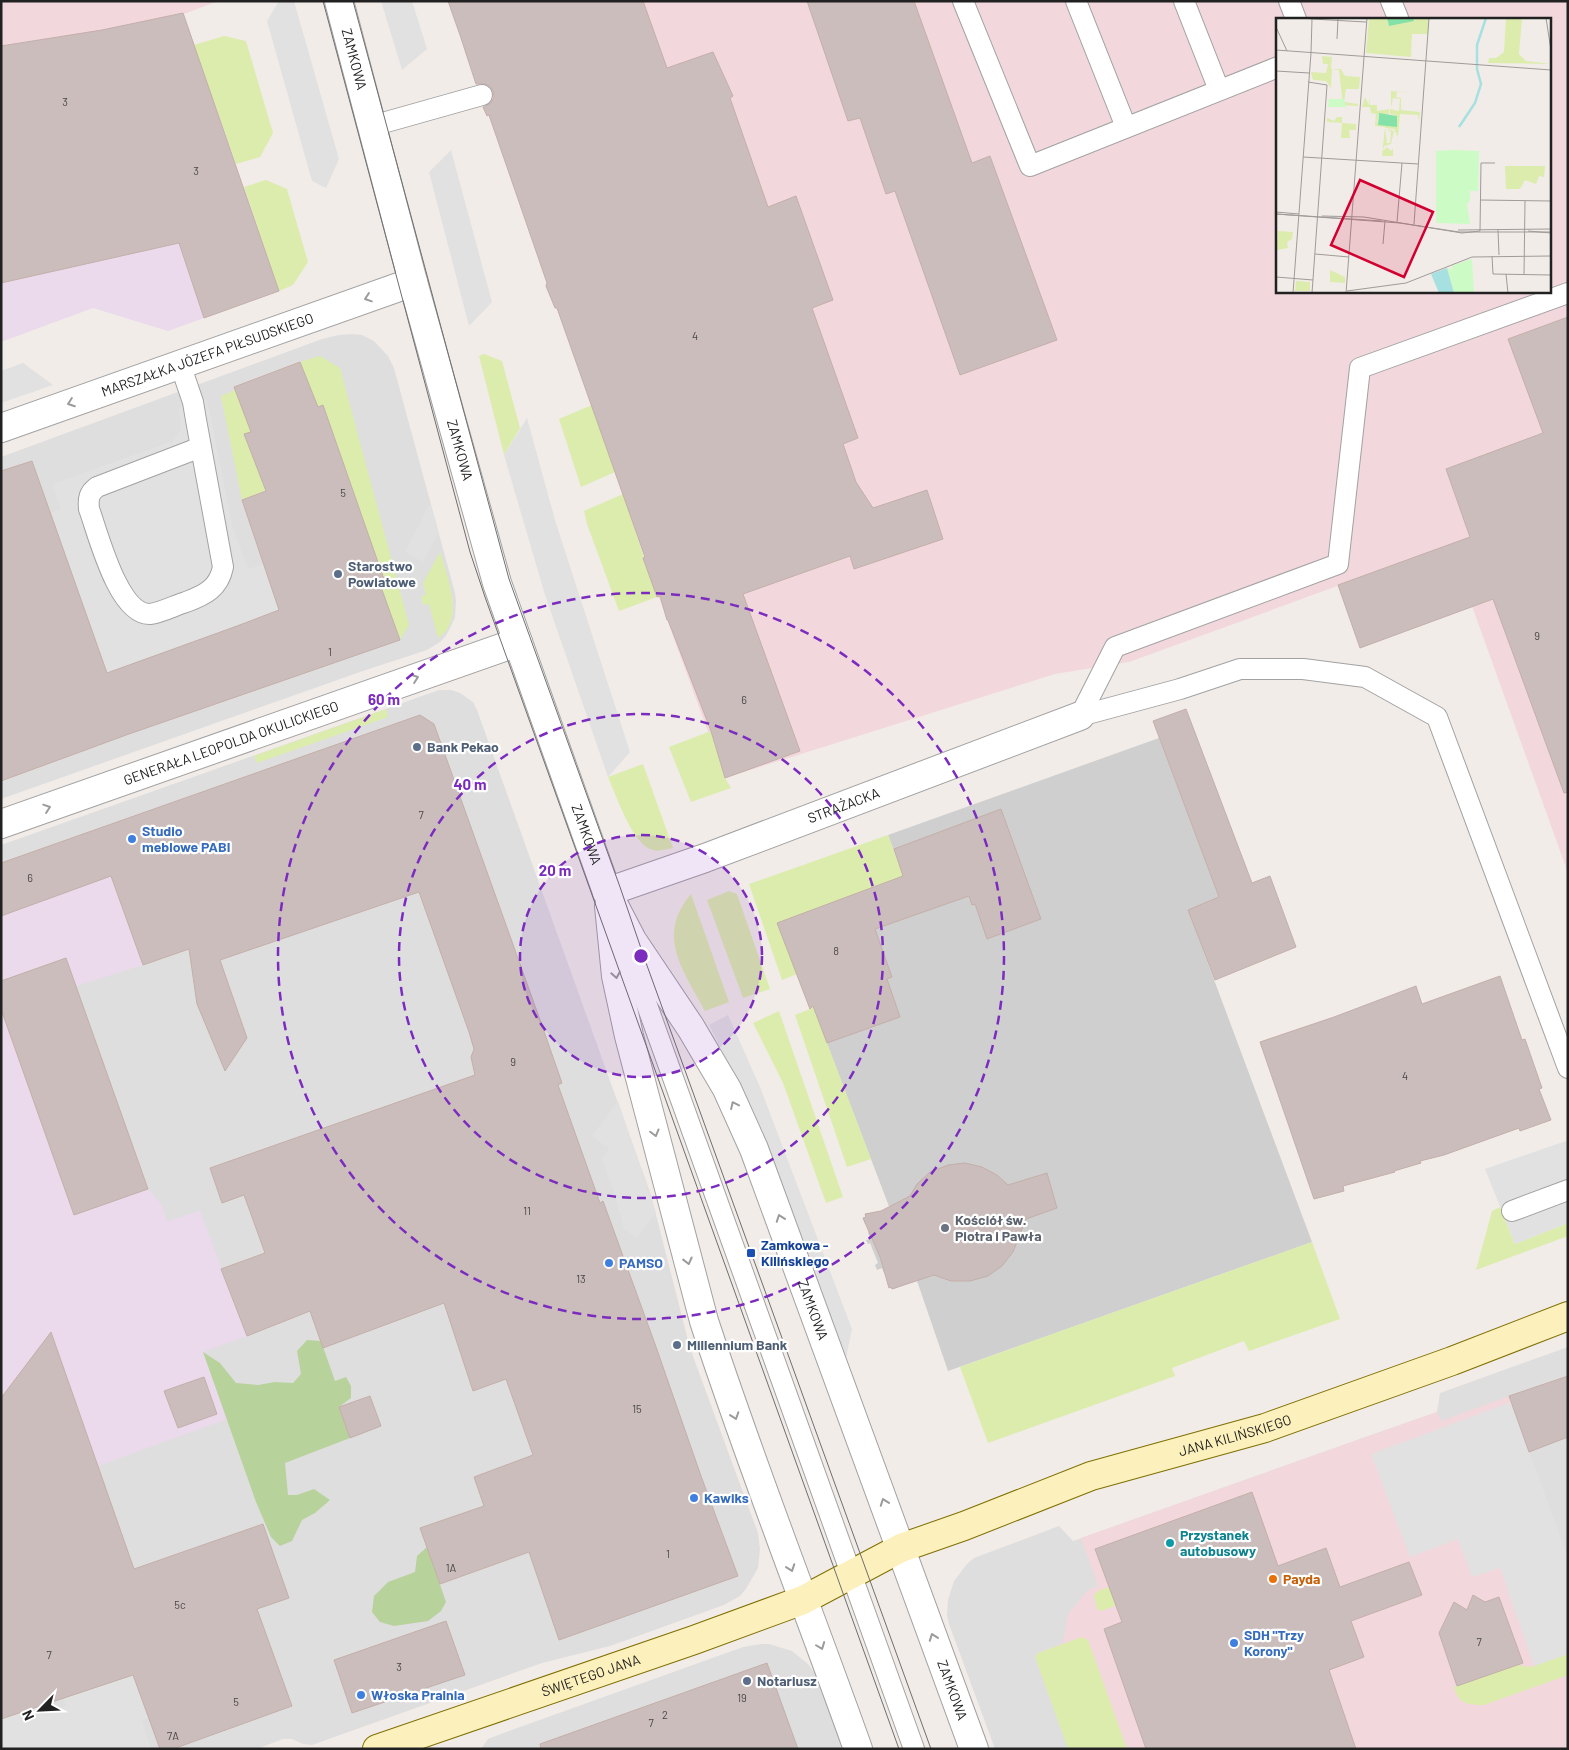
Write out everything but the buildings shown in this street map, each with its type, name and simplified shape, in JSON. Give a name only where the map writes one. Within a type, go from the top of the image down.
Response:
[{"type":"main road","name":"JANA KILIŃSKIEGO","points":[[852,1574],[900,1548],[964,1526],[1091,1476],[1265,1428],[1568,1316]]},
{"type":"main road","name":"ŚWIĘTEGO JANA","points":[[377,1749],[694,1640],[803,1600],[852,1574]]},
{"type":"street","name":"ZAMKOWA","points":[[339,1],[497,583],[607,892],[632,940],[691,1028],[727,1089],[754,1149],[974,1749]]},
{"type":"street","name":"MARSZAŁKA JÓZEFA PIŁSUDSKIEGO","points":[[1,428],[414,282]]},
{"type":"street","name":"GENERAŁA LEOPOLDA OKULICKIEGO","points":[[1,824],[518,642]]},
{"type":"street","name":"STRAŻACKA","points":[[607,892],[705,858],[1080,716]]},
{"type":"street","name":"ZAMKOWA","points":[[607,892],[613,954],[629,1036],[714,1356],[858,1749]]},
{"type":"lane","points":[[963,1],[1030,166],[1276,68]]},
{"type":"lane","points":[[1076,1],[1126,127]]},
{"type":"lane","points":[[1184,1],[1219,90]]},
{"type":"lane","points":[[1289,1],[1296,18]]},
{"type":"lane","points":[[1391,1],[1398,18]]},
{"type":"lane","points":[[372,126],[482,95]]},
{"type":"lane","points":[[1080,716],[1115,647],[1338,564],[1360,368],[1568,293]]},
{"type":"lane","points":[[180,364],[193,402],[223,567],[221,578],[216,586],[196,598],[150,614],[141,613],[133,609],[117,586],[89,509],[88,500],[90,492],[97,486],[201,447]]},
{"type":"lane","points":[[1080,716],[1180,689],[1240,669],[1303,669],[1364,677],[1436,717],[1568,1068]]},
{"type":"lane","points":[[607,892],[914,1749]]},
{"type":"lane","points":[[1512,1211],[1568,1190]]},
{"type":"shaded area","points":[[1,1],[218,1],[184,14],[279,291],[204,318],[150,158],[1,46]]},
{"type":"shaded area","points":[[279,1],[294,1],[339,159],[326,188],[312,181],[267,21]]},
{"type":"shaded area","points":[[381,1],[412,1],[427,49],[402,70]]},
{"type":"shaded area","points":[[448,1],[1568,1],[1568,873],[1450,545],[1129,662],[1055,674],[725,778],[667,620]]},
{"type":"shaded area","points":[[102,30],[150,158],[204,318],[168,331],[93,308],[1,342],[1,46]]},
{"type":"shaded area","points":[[451,150],[492,302],[469,326],[429,172]]},
{"type":"shaded area","points":[[352,334],[362,335],[374,341],[388,356],[394,368],[455,593],[455,618],[446,636],[427,650],[1,799],[1,457],[322,339]]},
{"type":"shaded area","points":[[23,363],[53,385],[1,403],[1,371]]},
{"type":"shaded area","points":[[205,398],[209,408],[233,529],[248,569],[264,564],[306,608],[244,624],[107,673],[51,513],[61,509],[52,484],[173,441],[181,429],[178,408]]},
{"type":"shaded area","points":[[527,418],[555,520],[630,752],[608,777],[545,595],[504,455]]},
{"type":"shaded area","points":[[430,503],[438,534],[423,562],[405,552]]},
{"type":"shaded area","points":[[439,690],[451,690],[460,693],[473,702],[477,710],[651,1195],[690,1348],[758,1533],[760,1549],[758,1568],[740,1596],[724,1605],[610,1646],[542,1663],[312,1745],[303,1744],[292,1739],[283,1739],[257,1749],[1,1749],[1,845]]},
{"type":"shaded area","points":[[1159,738],[1219,897],[1188,910],[1312,1242],[948,1371],[916,1278],[895,1285],[897,1288],[892,1289],[891,1287],[889,1288],[887,1283],[890,1283],[887,1272],[884,1273],[882,1268],[877,1270],[875,1265],[878,1263],[870,1243],[868,1244],[866,1240],[870,1239],[868,1223],[865,1224],[863,1218],[866,1217],[865,1214],[869,1213],[870,1215],[890,1209],[813,1007],[810,1009],[777,923],[903,876],[888,835]]},
{"type":"shaded area","points":[[95,830],[213,940],[76,986],[148,1189],[161,1204],[167,1221],[200,1211],[247,1336],[203,1352],[227,1419],[98,1466],[1,1398],[1,863]]},
{"type":"shaded area","points":[[728,1015],[760,1087],[852,1329],[846,1358],[755,1116],[709,1025]]},
{"type":"shaded area","points":[[618,1101],[656,1213],[637,1238],[624,1229],[602,1159],[609,1149],[592,1136]]},
{"type":"shaded area","points":[[1566,1141],[1568,1146],[1568,1223],[1515,1244],[1485,1169]]},
{"type":"shaded area","points":[[1568,1347],[1568,1749],[995,1749],[947,1615],[948,1600],[954,1581],[974,1558],[1059,1526],[1073,1541],[1437,1412],[1440,1393]]},
{"type":"shaded area","points":[[1509,1396],[1568,1558],[1568,1749],[1068,1749],[1035,1657],[1038,1653],[1063,1643],[1068,1614],[1088,1590],[1098,1586],[1081,1538],[1437,1412],[1441,1421]]},
{"type":"shaded area","points":[[1511,1402],[1568,1558],[1568,1654],[1534,1666],[1500,1568],[1472,1577],[1458,1539],[1410,1557],[1371,1454]]},
{"type":"shaded area","points":[[769,1644],[792,1651],[808,1664],[816,1675],[844,1749],[481,1749],[488,1739],[509,1731],[743,1647]]},
{"type":"shaded area","points":[[133,1674],[149,1718],[142,1721],[151,1749],[1,1749],[1,1719],[38,1706],[41,1715],[66,1706],[64,1698]]},
{"type":"green space","points":[[224,36],[246,41],[273,133],[260,157],[236,164],[194,45]]},
{"type":"green space","points":[[266,180],[287,189],[308,262],[293,285],[279,291],[244,187]]},
{"type":"green space","points":[[484,354],[502,361],[520,428],[504,455],[479,356]]},
{"type":"green space","points":[[320,356],[340,368],[409,625],[400,640],[381,587],[386,585],[323,406],[318,407],[300,362]]},
{"type":"green space","points":[[235,390],[251,432],[244,435],[266,491],[242,500],[221,396]]},
{"type":"green space","points":[[592,405],[615,472],[581,487],[559,419]]},
{"type":"green space","points":[[623,494],[657,597],[619,611],[584,511]]},
{"type":"green space","points":[[440,552],[450,585],[453,610],[451,621],[446,631],[438,638],[429,604],[423,605],[421,596],[426,595],[423,583]]},
{"type":"green space","points":[[386,709],[388,717],[257,763],[254,756]]},
{"type":"green space","points":[[711,731],[725,778],[731,788],[691,802],[669,747]]},
{"type":"green space","points":[[643,764],[673,848],[660,851],[653,850],[639,839],[620,807],[608,777]]},
{"type":"green space","points":[[888,835],[903,876],[778,923],[797,974],[782,980],[749,884]]},
{"type":"green space","points":[[729,891],[737,894],[770,989],[743,998],[707,900]]},
{"type":"green space","points":[[691,894],[729,1002],[705,1011],[682,967],[674,939],[675,924],[680,909]]},
{"type":"green space","points":[[813,1006],[871,1159],[847,1167],[795,1015]]},
{"type":"green space","points":[[779,1011],[843,1197],[826,1203],[783,1083],[753,1023]]},
{"type":"green space","points":[[1500,1207],[1515,1244],[1568,1223],[1568,1236],[1476,1270],[1492,1211]]},
{"type":"green space","points":[[1312,1242],[1340,1319],[1249,1351],[1244,1341],[1172,1368],[1175,1376],[988,1443],[960,1367]]},
{"type":"green space","points":[[307,1340],[321,1341],[335,1381],[346,1377],[351,1386],[351,1398],[339,1407],[350,1438],[285,1463],[288,1495],[297,1495],[314,1489],[330,1500],[315,1513],[302,1520],[292,1541],[280,1546],[271,1537],[256,1502],[203,1352],[220,1363],[236,1383],[258,1385],[275,1382],[293,1383],[301,1374],[297,1351]]},
{"type":"green space","points":[[427,1547],[446,1602],[441,1611],[428,1621],[394,1626],[380,1622],[372,1612],[374,1596],[388,1582],[415,1572],[417,1556]]},
{"type":"green space","points":[[1168,1566],[1175,1584],[1101,1611],[1097,1609],[1094,1595],[1098,1591]]},
{"type":"green space","points":[[1082,1637],[1088,1640],[1127,1749],[1068,1749],[1035,1657],[1038,1653]]},
{"type":"green space","points":[[1568,1654],[1568,1675],[1484,1705],[1474,1705],[1461,1700],[1454,1687],[1517,1665],[1531,1667]]},
{"type":"tram line","points":[[323,1],[470,552],[899,1749]]},
{"type":"tram line","points":[[353,1],[509,579],[931,1749]]},
{"type":"place","name":"Starostwo Powiatowe","points":[[338,574]]},
{"type":"place","name":"Bank Pekao","points":[[417,747]]},
{"type":"place","name":"Studio meblowe PABI","points":[[132,839]]},
{"type":"place","name":"Kościół św. Piotra i Pawła","points":[[945,1228]]},
{"type":"place","name":"Zamkowa - Kilińskiego","points":[[751,1253]]},
{"type":"place","name":"PAMSO","points":[[609,1263]]},
{"type":"place","name":"Millennium Bank","points":[[677,1345]]},
{"type":"place","name":"Kawiks","points":[[694,1498]]},
{"type":"place","name":"Przystanek autobusowy","points":[[1170,1543]]},
{"type":"place","name":"Payda","points":[[1273,1579]]},
{"type":"place","name":"SDH \"Trzy Korony\"","points":[[1234,1643]]},
{"type":"place","name":"Notariusz","points":[[747,1681]]},
{"type":"place","name":"Włoska Pralnia","points":[[361,1695]]}]
